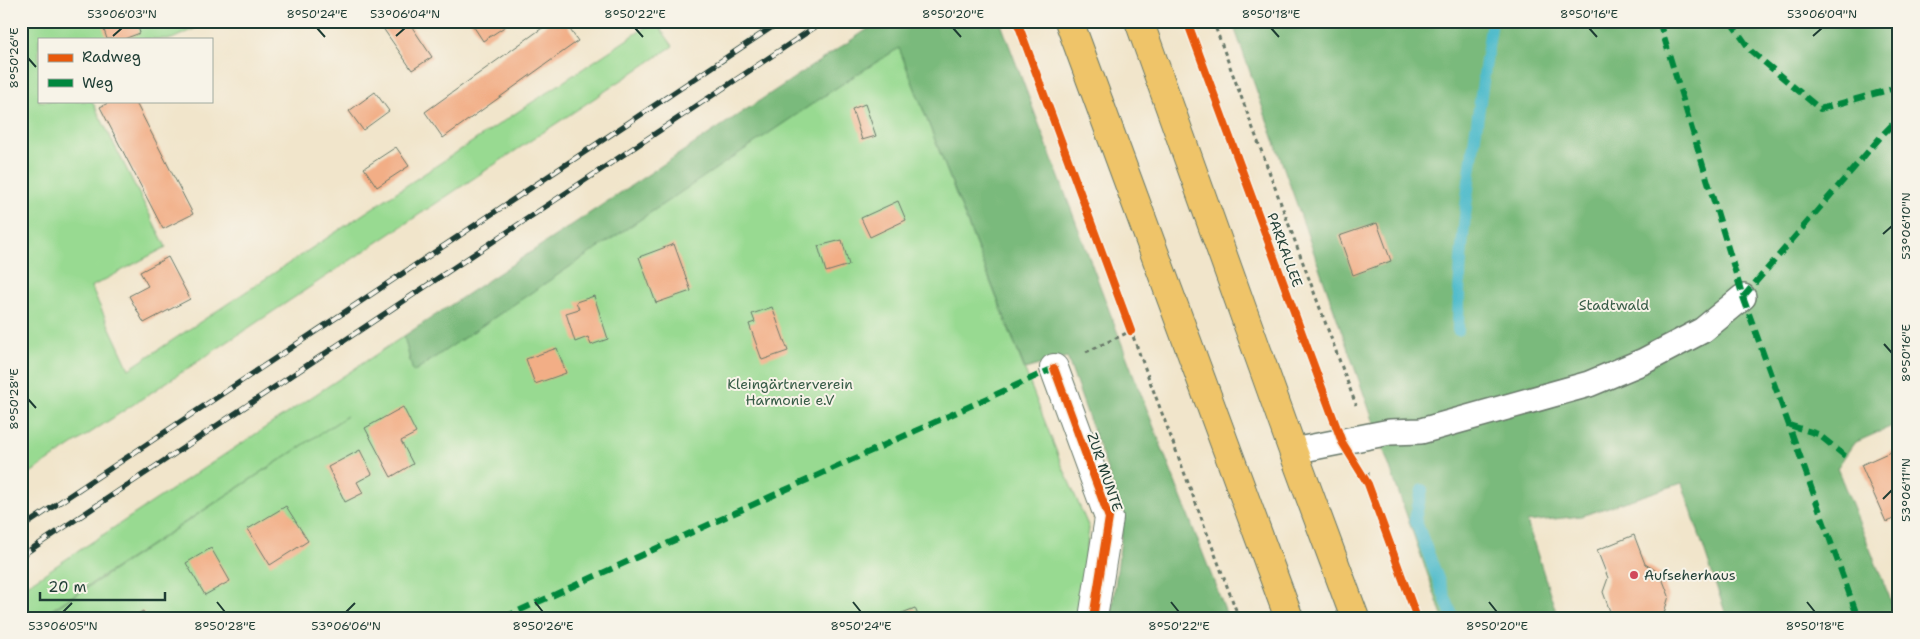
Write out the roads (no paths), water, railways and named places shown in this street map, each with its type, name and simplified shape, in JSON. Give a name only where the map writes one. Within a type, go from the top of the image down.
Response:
[{"type":"main road","points":[[1070,21],[1289,618]]},
{"type":"main road","points":[[1139,21],[1355,618]]},
{"type":"street","name":"ZUR MUNTE","points":[[1054,368],[1109,518],[1093,618]]},
{"type":"lane","points":[[1293,451],[1390,432],[1421,431],[1588,384],[1644,361],[1703,330],[1743,297]]},
{"type":"waterway","points":[[1458,330],[1465,214],[1492,21]]},
{"type":"waterway","points":[[1422,490],[1415,519],[1453,618]]},
{"type":"railway","points":[[21,528],[781,21]]},
{"type":"railway","points":[[21,556],[824,21]]},
{"type":"place","name":"Aufseherhaus","points":[[1634,575]]},
{"type":"park label","name":"Stadtwald","points":[[1614,305]]},
{"type":"park label","name":"Kleingärtnerverein Harmonie e.V","points":[[790,392]]}]
